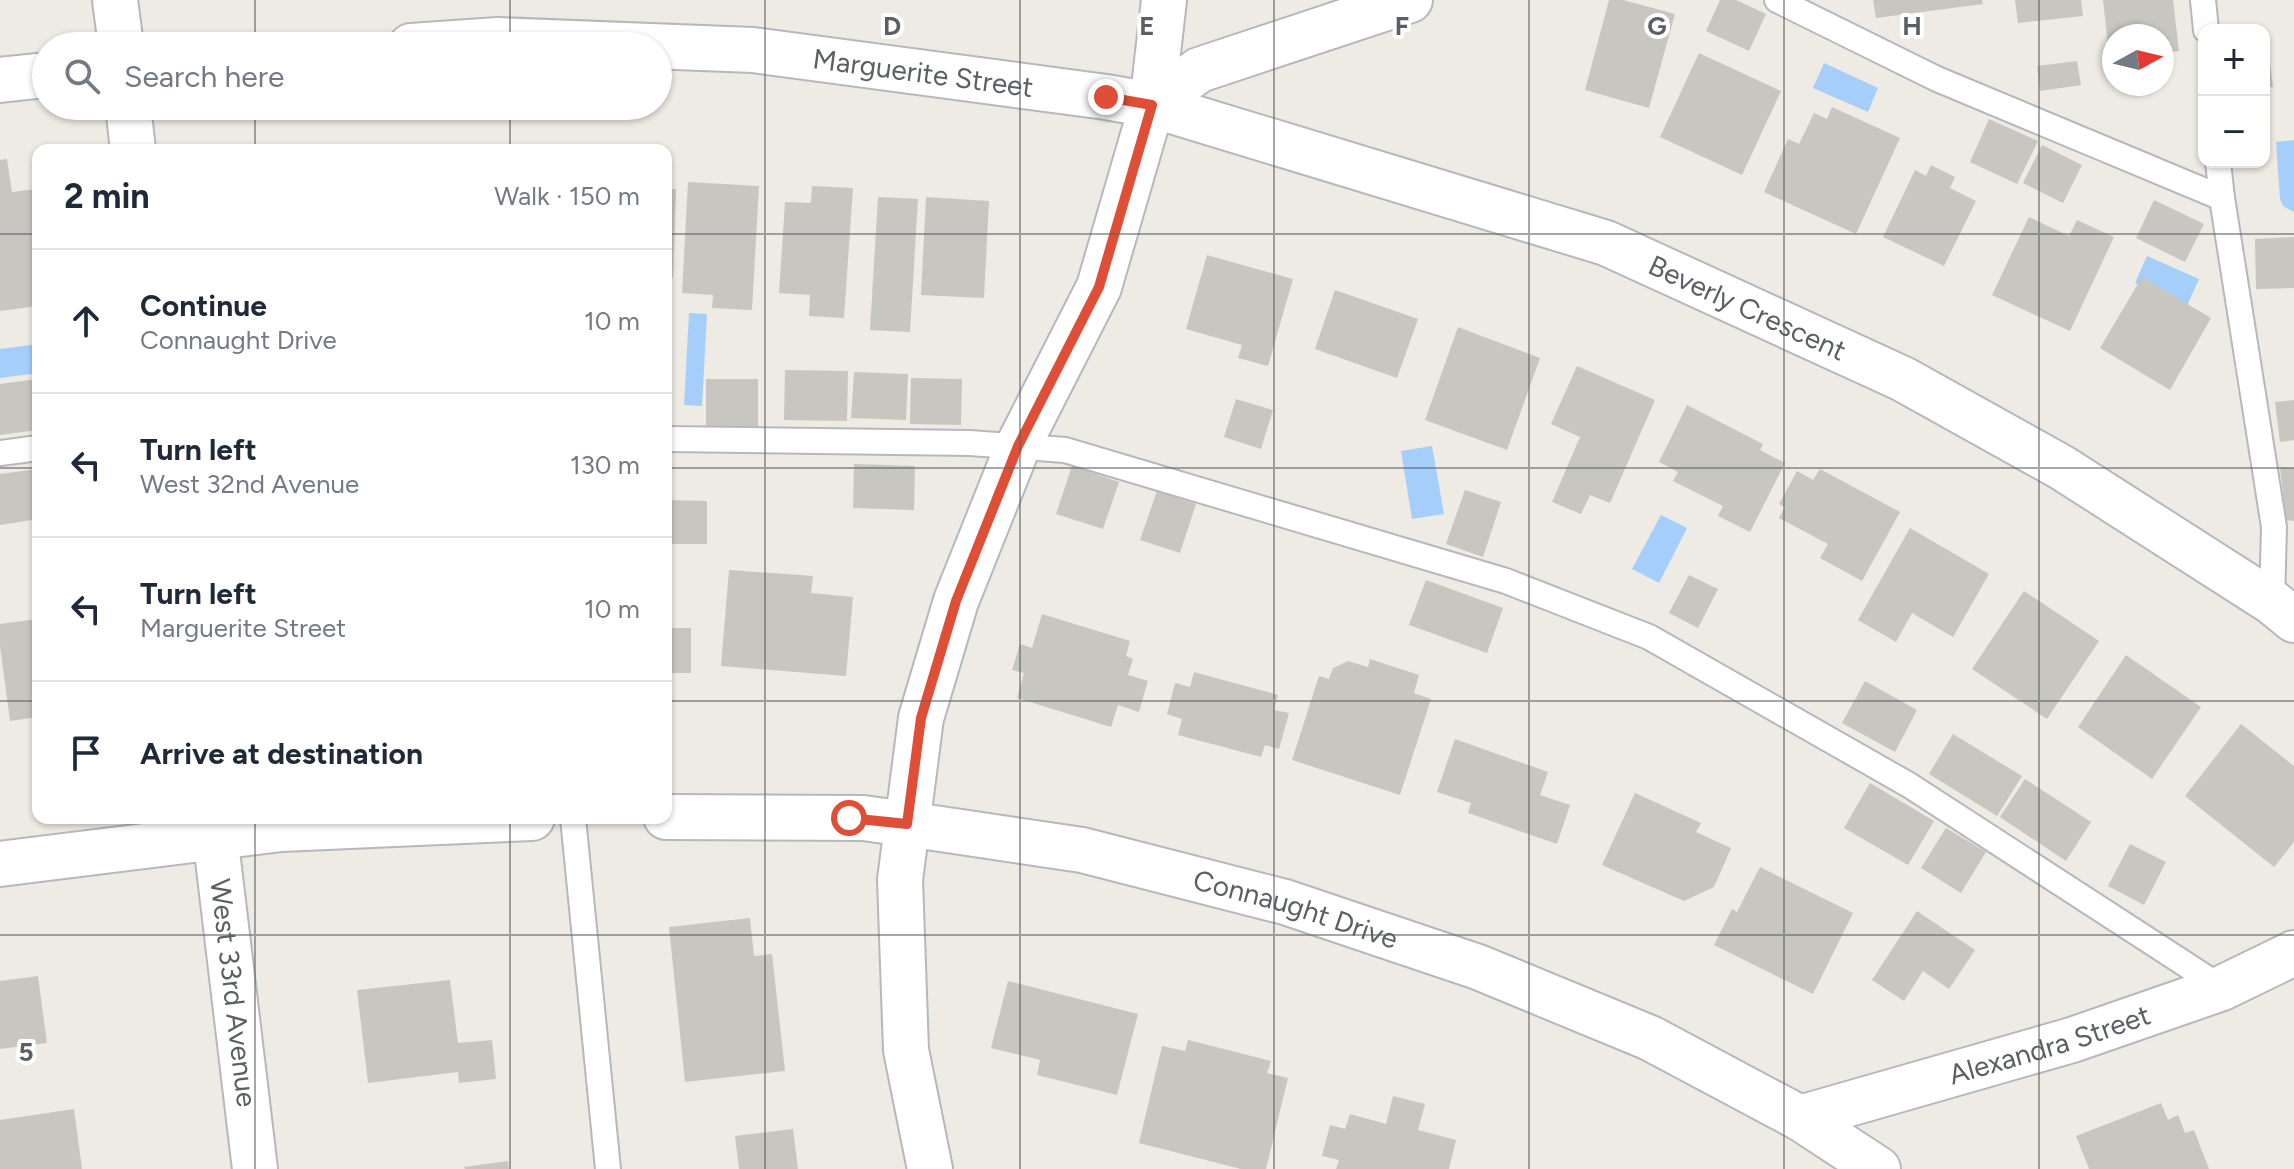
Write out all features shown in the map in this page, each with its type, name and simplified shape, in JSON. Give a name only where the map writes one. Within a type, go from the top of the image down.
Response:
[{"type":"street","points":[[115,0],[119,32]]},
{"type":"street","points":[[930,1169],[906,1050],[900,880],[925,703],[956,601],[1018,446],[1099,287],[1152,105],[1164,0]]},
{"type":"street","points":[[1152,105],[1199,70],[1410,0]]},
{"type":"street","name":"Marguerite Street","points":[[672,47],[753,50],[1152,105]]},
{"type":"street","points":[[0,80],[32,77]]},
{"type":"street","name":"Beverly Crescent","points":[[1152,105],[1606,243],[1903,379],[2061,467],[2283,611]]},
{"type":"street","points":[[130,120],[132,144]]},
{"type":"street","name":"Connaught Drive","points":[[672,817],[863,818],[907,824],[1082,850],[1285,902],[1478,967],[1650,1038],[1800,1118],[1878,1169]]},
{"type":"street","points":[[0,864],[214,828],[281,829],[395,824]]},
{"type":"street","name":"West 33rd Avenue","points":[[214,828],[255,1169]]},
{"type":"street","name":"Alexandra Street","points":[[1800,1118],[2072,1040],[2222,988],[2294,953]]},
{"type":"lane","points":[[1777,0],[1937,79],[2222,198]]},
{"type":"lane","points":[[2203,0],[2205,24]]},
{"type":"lane","points":[[2219,168],[2274,527],[2283,611]]},
{"type":"lane","points":[[672,439],[970,443],[1065,450],[1506,581],[1649,637],[1909,785],[2222,988]]},
{"type":"lane","points":[[0,453],[32,449]]},
{"type":"lane","points":[[574,824],[608,1169]]},
{"type":"water","points":[[1824,63],[1878,88],[1868,112],[1813,88]]},
{"type":"water","points":[[2294,140],[2294,212],[2283,206],[2280,199],[2276,142]]},
{"type":"water","points":[[2147,256],[2199,279],[2187,306],[2135,283]]},
{"type":"water","points":[[689,313],[707,314],[702,406],[684,405]]},
{"type":"water","points":[[32,345],[32,374],[0,378],[0,349]]},
{"type":"water","points":[[1432,446],[1444,514],[1412,519],[1401,451]]},
{"type":"water","points":[[1661,515],[1687,528],[1659,583],[1632,569]]},
{"type":"building","points":[[1609,0],[1623,0],[1675,14],[1649,108],[1585,90]]},
{"type":"building","points":[[1720,0],[1736,0],[1766,14],[1749,51],[1706,31]]},
{"type":"building","points":[[1873,0],[1982,0],[1983,4],[1876,18]]},
{"type":"building","points":[[2015,0],[2081,0],[2083,16],[2018,23]]},
{"type":"building","points":[[2103,0],[2173,0],[2179,51],[2174,52],[2174,24],[2106,24]]},
{"type":"building","points":[[1699,53],[1781,91],[1742,175],[1660,137]]},
{"type":"building","points":[[2077,61],[2081,85],[2040,91],[2037,66]]},
{"type":"building","points":[[1832,107],[1900,138],[1856,234],[1764,192],[1788,139],[1799,144],[1814,113],[1827,119]]},
{"type":"building","points":[[1989,119],[2038,141],[2017,184],[1970,162]]},
{"type":"building","points":[[2042,145],[2082,165],[2063,203],[2023,183]]},
{"type":"building","points":[[7,159],[12,192],[32,190],[32,307],[0,311],[0,160]]},
{"type":"building","points":[[1931,165],[1955,177],[1950,188],[1976,201],[1944,266],[1883,237],[1915,170],[1926,176]]},
{"type":"building","points":[[688,182],[759,186],[752,310],[712,308],[713,295],[682,293]]},
{"type":"building","points":[[812,186],[853,188],[844,318],[809,316],[810,295],[779,293],[785,202],[811,203]]},
{"type":"building","points":[[672,189],[676,189],[673,278]]},
{"type":"building","points":[[878,197],[918,199],[910,332],[870,330]]},
{"type":"building","points":[[926,197],[989,201],[984,298],[921,295]]},
{"type":"building","points":[[2154,200],[2204,224],[2185,262],[2136,238]]},
{"type":"building","points":[[2029,217],[2069,236],[2077,220],[2114,237],[2070,331],[1992,295]]},
{"type":"building","points":[[2294,237],[2294,288],[2256,289],[2255,239]]},
{"type":"building","points":[[1207,255],[1293,279],[1268,366],[1238,358],[1242,345],[1186,329]]},
{"type":"building","points":[[2142,277],[2211,318],[2170,390],[2100,348]]},
{"type":"building","points":[[1335,290],[1418,319],[1397,378],[1315,349]]},
{"type":"building","points":[[1458,327],[1540,358],[1507,450],[1425,420]]},
{"type":"building","points":[[1577,366],[1655,400],[1610,503],[1590,495],[1581,514],[1552,502],[1580,437],[1551,424]]},
{"type":"building","points":[[785,370],[848,371],[847,421],[784,420]]},
{"type":"building","points":[[854,372],[908,374],[906,420],[851,418]]},
{"type":"building","points":[[911,378],[962,379],[961,425],[910,424]]},
{"type":"building","points":[[706,379],[758,379],[758,426],[706,427]]},
{"type":"building","points":[[32,380],[32,431],[0,435],[0,384]]},
{"type":"building","points":[[1236,399],[1273,410],[1261,449],[1224,437]]},
{"type":"building","points":[[2294,400],[2294,440],[2280,442],[2275,402]]},
{"type":"building","points":[[1687,405],[1763,444],[1760,450],[1785,463],[1750,532],[1718,516],[1723,506],[1673,481],[1678,472],[1659,462]]},
{"type":"building","points":[[854,464],[915,466],[914,510],[853,508]]},
{"type":"building","points":[[1072,466],[1119,482],[1103,529],[1056,514]]},
{"type":"building","points":[[2280,467],[2294,468],[2294,521],[2286,520]]},
{"type":"building","points":[[1820,469],[1900,512],[1862,581],[1820,558],[1828,544],[1779,518],[1785,507],[1779,504],[1797,471],[1813,480]]},
{"type":"building","points":[[32,470],[32,520],[0,525],[0,474]]},
{"type":"building","points":[[1465,490],[1501,502],[1483,557],[1446,544]]},
{"type":"building","points":[[1157,491],[1196,504],[1180,553],[1140,540]]},
{"type":"building","points":[[672,500],[707,501],[707,544],[672,544]]},
{"type":"building","points":[[1910,528],[1989,574],[1953,637],[1912,613],[1896,642],[1858,620]]},
{"type":"building","points":[[729,570],[813,576],[811,593],[853,597],[846,676],[721,666]]},
{"type":"building","points":[[1689,575],[1718,589],[1698,628],[1669,613]]},
{"type":"building","points":[[1426,580],[1503,608],[1487,653],[1409,625]]},
{"type":"building","points":[[2024,591],[2099,641],[2047,719],[1972,669]]},
{"type":"building","points":[[1042,614],[1130,641],[1126,656],[1133,659],[1128,675],[1148,681],[1139,712],[1118,705],[1111,727],[1017,698],[1024,673],[1012,670],[1020,644],[1032,648]]},
{"type":"building","points":[[32,620],[32,718],[10,721],[0,624]]},
{"type":"building","points":[[672,628],[691,628],[691,673],[672,673]]},
{"type":"building","points":[[2126,655],[2201,707],[2152,779],[2078,727]]},
{"type":"building","points":[[1370,659],[1419,675],[1414,693],[1431,699],[1400,795],[1292,760],[1319,676],[1329,679],[1333,668],[1348,661],[1368,667]]},
{"type":"building","points":[[1194,672],[1278,695],[1274,710],[1289,713],[1279,749],[1265,745],[1261,757],[1178,735],[1182,719],[1167,714],[1175,683],[1190,687]]},
{"type":"building","points":[[1865,681],[1917,710],[1895,752],[1842,723]]},
{"type":"building","points":[[2241,724],[2294,766],[2294,842],[2274,867],[2185,796]]},
{"type":"building","points":[[1953,734],[2022,776],[1997,816],[1929,774]]},
{"type":"building","points":[[1455,739],[1548,772],[1540,795],[1570,805],[1557,844],[1468,813],[1471,803],[1437,792]]},
{"type":"building","points":[[2025,779],[2091,822],[2066,861],[2000,817]]},
{"type":"building","points":[[1870,783],[1934,821],[1908,865],[1844,828]]},
{"type":"building","points":[[1635,793],[1701,823],[1696,832],[1731,848],[1714,887],[1684,901],[1602,865]]},
{"type":"building","points":[[1946,828],[1986,852],[1961,893],[1921,868]]},
{"type":"building","points":[[2130,844],[2166,862],[2144,905],[2108,886]]},
{"type":"building","points":[[1760,867],[1853,913],[1813,994],[1714,945],[1732,909],[1737,912]]},
{"type":"building","points":[[1917,911],[1975,950],[1949,989],[1923,971],[1904,1001],[1872,980]]},
{"type":"building","points":[[750,918],[754,956],[772,954],[785,1071],[685,1082],[669,927]]},
{"type":"building","points":[[38,976],[47,1043],[0,1049],[0,981]]},
{"type":"building","points":[[450,980],[458,1043],[492,1040],[496,1079],[459,1083],[458,1072],[368,1083],[357,990]]},
{"type":"building","points":[[1008,981],[1138,1014],[1117,1095],[1037,1075],[1040,1060],[991,1048]]},
{"type":"building","points":[[1188,1040],[1271,1061],[1267,1073],[1288,1078],[1266,1169],[1241,1169],[1139,1143],[1162,1046],[1185,1051]]},
{"type":"building","points":[[1393,1096],[1425,1104],[1418,1130],[1456,1140],[1449,1169],[1336,1169],[1339,1160],[1322,1156],[1330,1125],[1345,1129],[1350,1114],[1386,1124]]},
{"type":"building","points":[[2161,1103],[2168,1120],[2178,1115],[2185,1133],[2194,1130],[2209,1169],[2089,1169],[2076,1136]]},
{"type":"building","points":[[74,1109],[82,1169],[0,1169],[0,1120]]},
{"type":"building","points":[[793,1129],[798,1169],[739,1169],[735,1136]]},
{"type":"building","points":[[508,1161],[509,1169],[464,1167]]},
{"type":"route","points":[[849,818],[907,824],[921,718],[956,601],[1018,446],[1099,287],[1152,105],[1106,97]]}]
